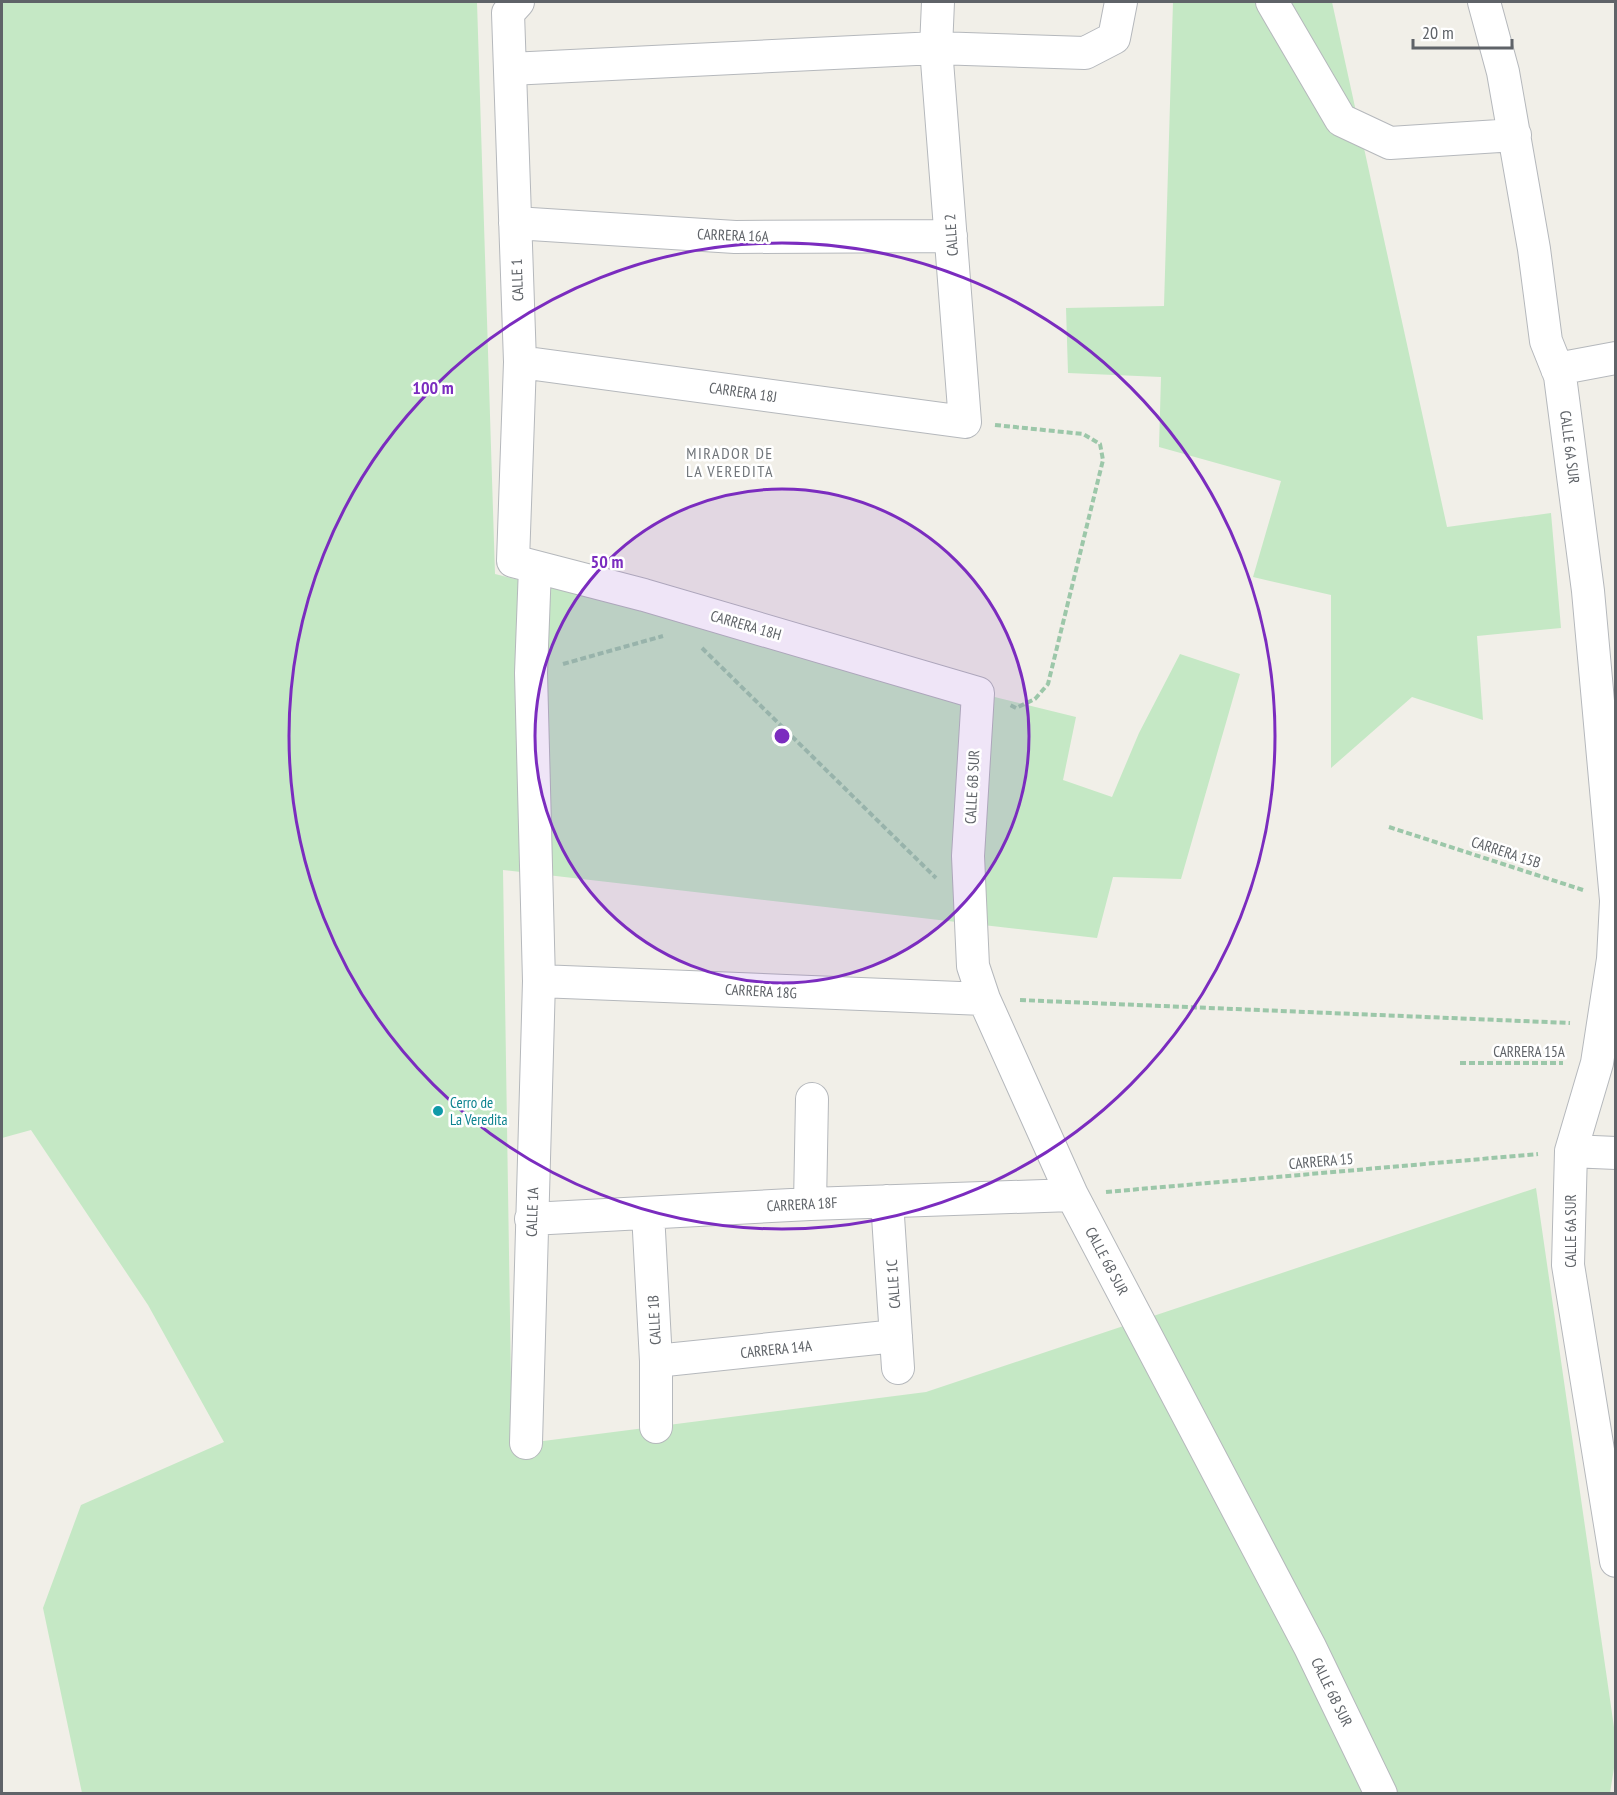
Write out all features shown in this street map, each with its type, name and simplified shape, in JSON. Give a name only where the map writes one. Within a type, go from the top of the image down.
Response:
[{"type":"street","name":"CALLE 1","points":[[518,2],[508,13],[520,362],[524,564],[531,673]]},
{"type":"street","name":"CALLE 2","points":[[938,2],[936,48],[965,422]]},
{"type":"street","points":[[510,69],[936,48],[1085,53],[1114,38],[1120,2]]},
{"type":"street","points":[[1272,2],[1341,120],[1390,142],[1515,135]]},
{"type":"street","name":"CALLE 6A SUR","points":[[1484,2],[1503,72],[1515,135],[1534,249],[1546,341],[1560,376],[1588,591],[1613,959],[1597,1063],[1571,1151],[1568,1265],[1616,1561]]},
{"type":"street","name":"CARRERA 16A","points":[[515,223],[735,237],[951,236]]},
{"type":"street","points":[[1557,369],[1616,358]]},
{"type":"street","name":"CARRERA 18J","points":[[520,362],[965,422]]},
{"type":"street","name":"CARRERA 18H","points":[[524,564],[655,598],[978,693]]},
{"type":"street","name":"CALLE 1A","points":[[526,1443],[539,981],[531,673]]},
{"type":"street","name":"CALLE 6B SUR","points":[[978,693],[968,856],[969,910],[973,966],[984,999],[1072,1195],[1310,1647],[1381,1794]]},
{"type":"street","name":"CARRERA 18G","points":[[539,981],[984,999]]},
{"type":"street","points":[[810,1204],[812,1099]]},
{"type":"street","points":[[1571,1151],[1616,1153]]},
{"type":"street","name":"CARRERA 18F","points":[[531,1219],[810,1204],[1072,1195]]},
{"type":"street","name":"CALLE 1C","points":[[887,1201],[898,1368]]},
{"type":"street","name":"CALLE 1B","points":[[648,1213],[657,1426]]},
{"type":"street","name":"CARRERA 14A","points":[[656,1361],[896,1336]]},
{"type":"path","points":[[965,422],[1083,434],[1100,444],[1104,460],[1048,684],[1035,699],[1017,708],[978,693]]},
{"type":"path","points":[[531,673],[673,633]]},
{"type":"path","points":[[701,646],[969,910]]},
{"type":"path","name":"CARRERA 15B","points":[[1389,827],[1608,898]]},
{"type":"path","points":[[984,999],[1602,1025]]},
{"type":"path","name":"CARRERA 15A","points":[[1460,1063],[1597,1063]]},
{"type":"path","name":"CARRERA 15","points":[[1072,1195],[1571,1151]]},
{"type":"green space","points":[[2,2],[477,2],[495,574],[1076,717],[1063,780],[1112,797],[1139,733],[1180,654],[1240,674],[1181,879],[1113,877],[1097,938],[503,870],[512,1445],[926,1392],[1536,1188],[1615,1734],[1615,1762],[1610,1793],[82,1793],[43,1608],[81,1505],[224,1442],[148,1305],[31,1130],[2,1138]]},
{"type":"green space","points":[[1173,2],[1332,2],[1447,527],[1551,513],[1561,628],[1477,636],[1483,720],[1412,697],[1331,768],[1331,595],[1253,577],[1281,481],[1159,447],[1161,377],[1068,373],[1066,308],[1164,306]]},
{"type":"place","name":"Cerro de La Veredita","points":[[438,1111]]},
{"type":"district","name":"MIRADOR DE LA VEREDITA","points":[[730,462]]}]
